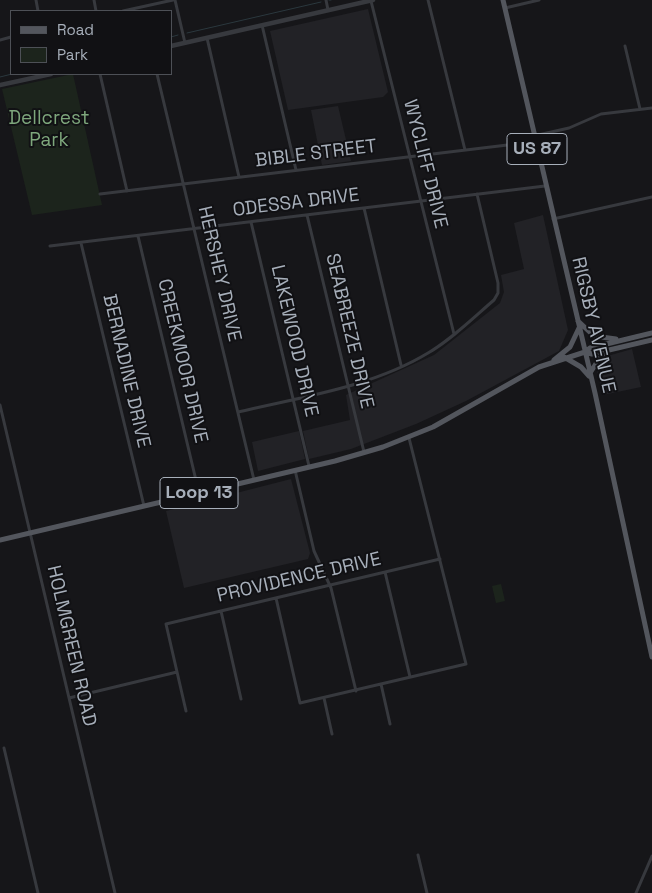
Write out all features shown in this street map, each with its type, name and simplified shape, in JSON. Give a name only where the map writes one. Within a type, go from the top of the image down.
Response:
[{"type":"main road","name":"RIGSBY AVENUE","points":[[503,0],[591,377],[652,658]]},
{"type":"main road","points":[[577,320],[594,336],[622,339]]},
{"type":"main road","points":[[552,362],[570,347],[579,327]]},
{"type":"main road","name":"Loop 13","points":[[0,540],[364,453],[409,438],[474,406],[552,362],[585,352],[590,348],[652,333]]},
{"type":"main road","name":"Loop 13","points":[[585,352],[592,354],[652,340]]},
{"type":"main road","points":[[615,342],[616,349]]},
{"type":"main road","points":[[564,358],[582,367],[591,377],[599,359],[607,351]]},
{"type":"street","points":[[152,0],[153,5]]},
{"type":"street","points":[[128,10],[174,0],[185,43]]},
{"type":"street","points":[[326,0],[328,11]]},
{"type":"street","points":[[172,46],[372,0]]},
{"type":"street","name":"WYCLIFF DRIVE","points":[[372,0],[454,334]]},
{"type":"street","points":[[428,0],[465,150]]},
{"type":"street","points":[[505,8],[539,0]]},
{"type":"street","points":[[262,25],[296,170]]},
{"type":"street","points":[[206,38],[239,177]]},
{"type":"street","points":[[625,46],[640,109]]},
{"type":"street","points":[[0,85],[46,75]]},
{"type":"street","points":[[100,75],[127,190]]},
{"type":"street","name":"HERSHEY DRIVE","points":[[157,75],[254,480]]},
{"type":"street","name":"BIBLE STREET","points":[[100,194],[524,143],[534,137],[569,128],[602,114],[652,108]]},
{"type":"street","name":"ODESSA DRIVE","points":[[50,246],[545,186]]},
{"type":"street","points":[[238,412],[348,385],[401,366],[426,354],[454,334],[494,300],[498,293],[498,283],[477,194]]},
{"type":"street","points":[[553,219],[652,197]]},
{"type":"street","points":[[364,208],[401,366]]},
{"type":"street","name":"SEABREEZE DRIVE","points":[[307,215],[364,453]]},
{"type":"street","name":"LAKEWOOD DRIVE","points":[[251,222],[309,467]]},
{"type":"street","name":"CREEKMOOR DRIVE","points":[[138,236],[199,493]]},
{"type":"street","name":"BERNADINE DRIVE","points":[[81,243],[144,506]]},
{"type":"street","name":"HOLMGREEN ROAD","points":[[0,405],[115,893]]},
{"type":"street","points":[[276,598],[300,703],[466,664],[409,438]]},
{"type":"street","points":[[295,470],[314,551],[329,585],[356,691]]},
{"type":"street","name":"PROVIDENCE DRIVE","points":[[177,672],[166,624],[440,559]]},
{"type":"street","points":[[385,572],[410,677]]},
{"type":"street","points":[[221,611],[242,699]]},
{"type":"street","points":[[69,698],[177,672],[186,711]]},
{"type":"street","points":[[381,684],[390,724]]},
{"type":"street","points":[[324,698],[332,734]]},
{"type":"street","points":[[4,748],[38,893]]},
{"type":"street","points":[[0,765],[7,764]]},
{"type":"street","points":[[418,855],[427,893]]},
{"type":"street","points":[[636,893],[652,856]]},
{"type":"shaded area","points":[[368,9],[388,92],[383,97],[288,110],[270,31]]},
{"type":"shaded area","points":[[338,106],[351,161],[322,165],[311,110]]},
{"type":"shaded area","points":[[543,215],[568,330],[559,351],[466,401],[416,424],[351,449],[309,459],[303,431],[350,420],[346,395],[434,355],[500,303],[504,292],[501,275],[524,269],[514,223]]},
{"type":"shaded area","points":[[632,349],[641,387],[603,395],[597,371],[604,357]]},
{"type":"shaded area","points":[[299,431],[305,459],[258,471],[252,442]]},
{"type":"shaded area","points":[[291,479],[310,553],[308,559],[184,588],[166,511]]},
{"type":"green space","name":"Dellcrest Park","points":[[73,75],[102,205],[32,215],[2,89]]},
{"type":"green space","points":[[501,584],[505,601],[496,603],[492,586]]},
{"type":"waterway","points":[[187,33],[321,2]]},
{"type":"waterway","points":[[172,37],[178,35]]},
{"type":"waterway","points":[[0,77],[10,74]]}]
